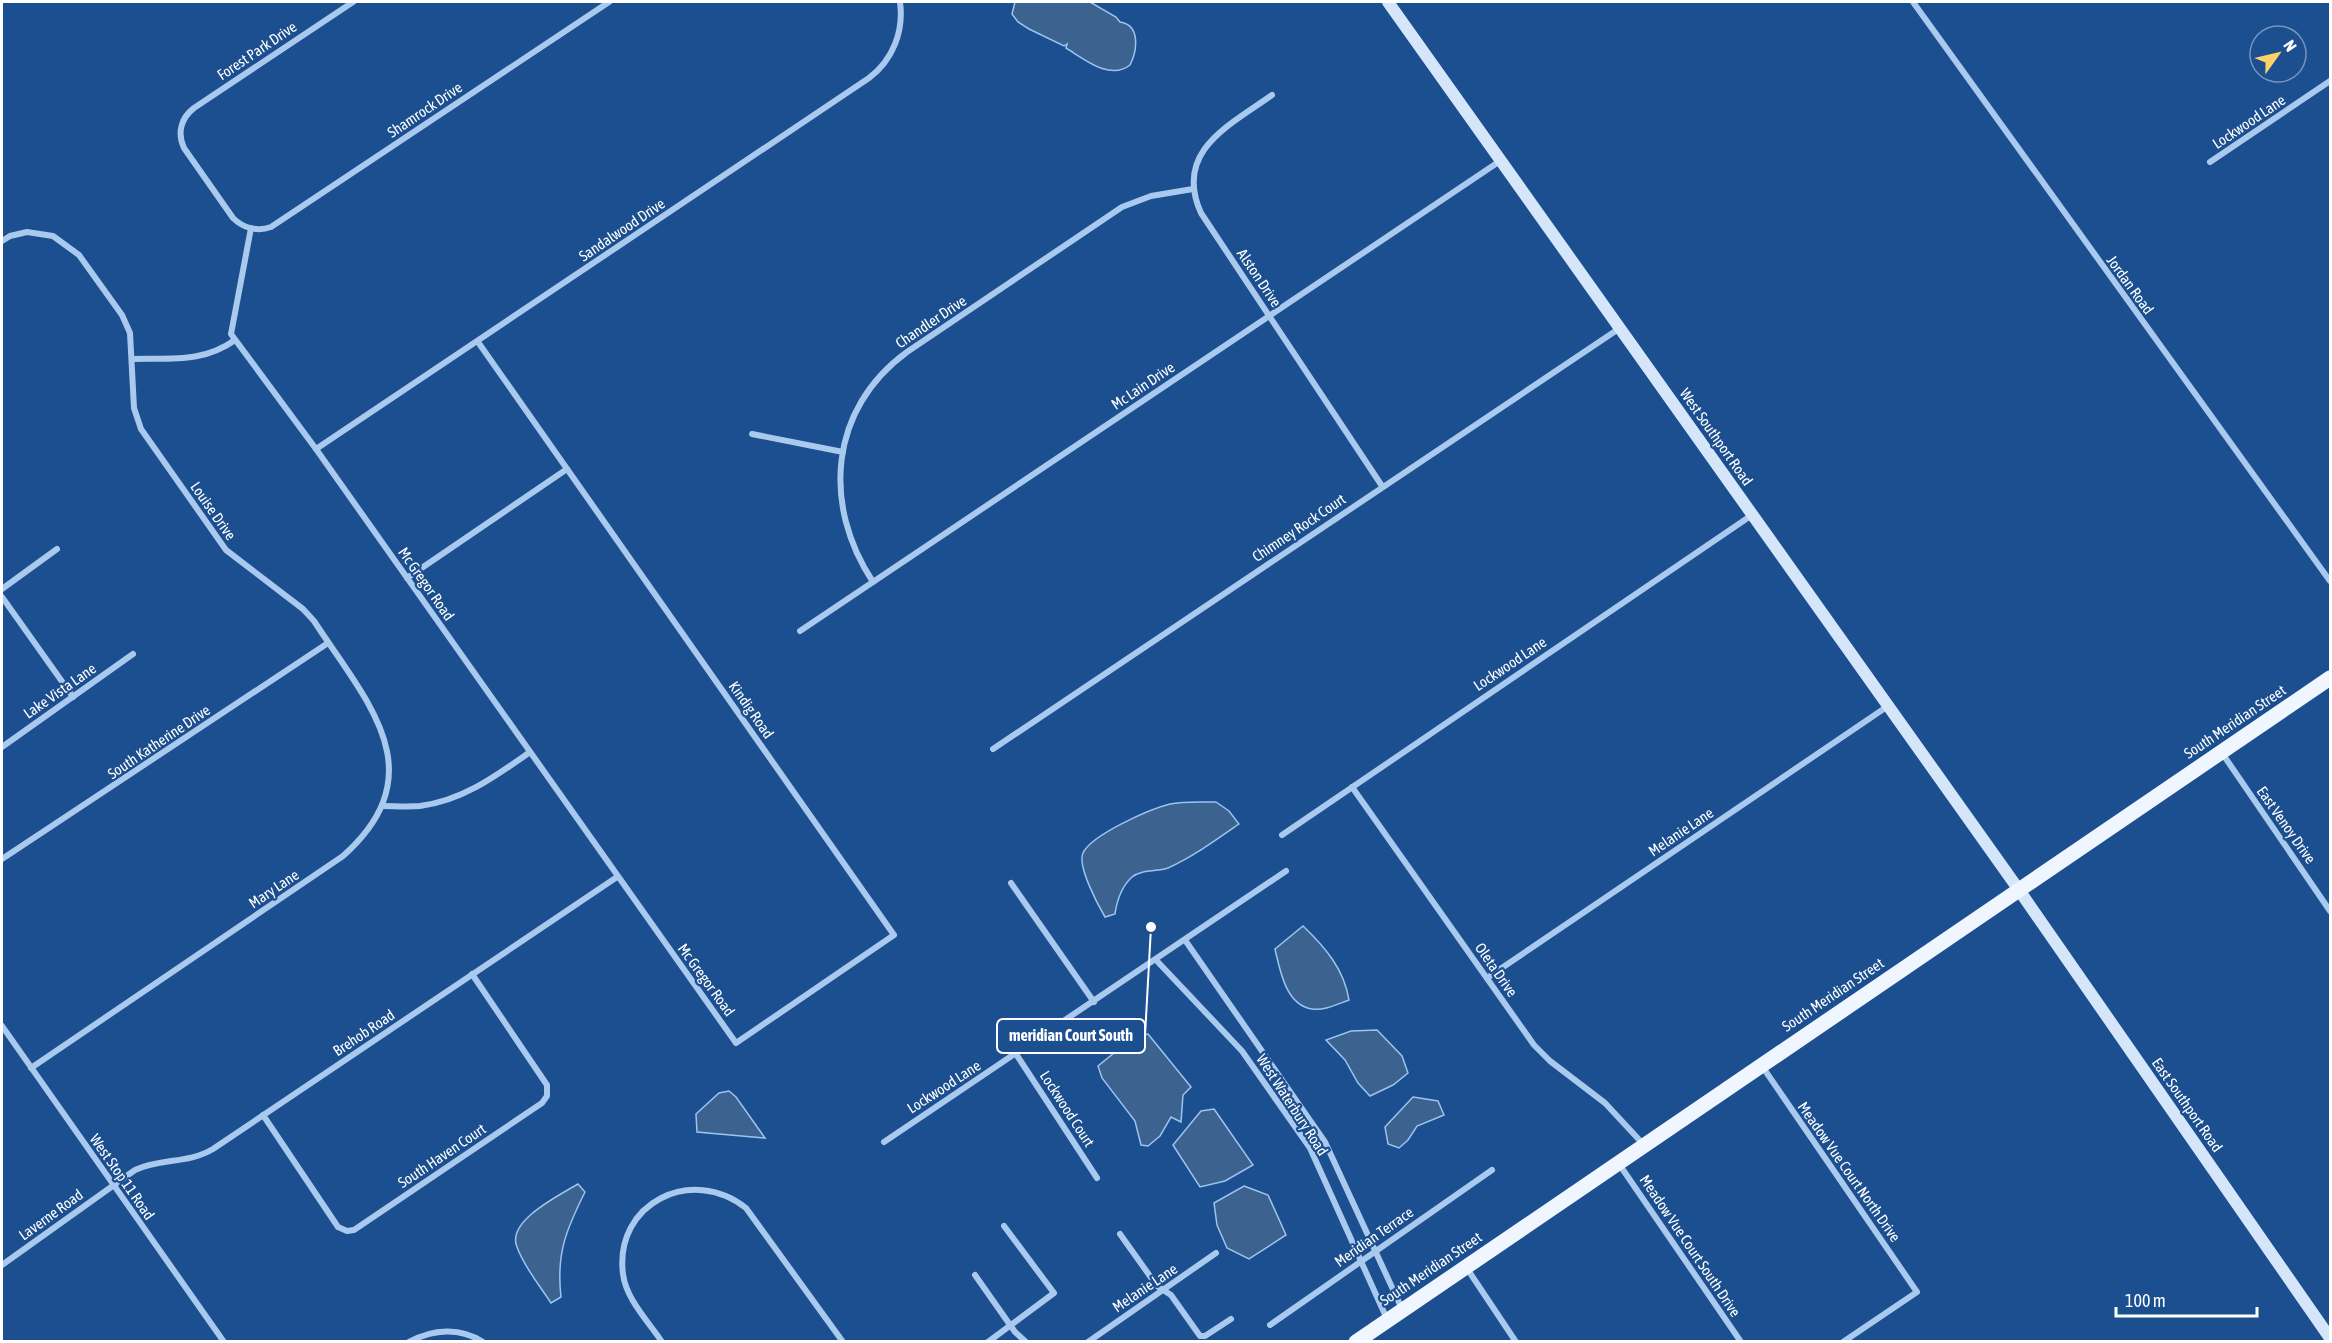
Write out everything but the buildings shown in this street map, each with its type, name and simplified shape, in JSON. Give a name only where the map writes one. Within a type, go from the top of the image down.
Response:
[{"type":"main road","name":"West Southport Road","points":[[1388,2],[2019,890]]},
{"type":"main road","name":"South Meridian Street","points":[[1356,1341],[2331,678]]},
{"type":"main road","name":"East Southport Road","points":[[2019,890],[2331,1338]]},
{"type":"street","name":"Forest Park Drive","points":[[251,228],[240,224],[233,218],[184,148],[180,136],[181,125],[186,115],[194,108],[353,2]]},
{"type":"street","name":"Shamrock Drive","points":[[251,228],[263,229],[273,225],[609,2]]},
{"type":"street","name":"Sandalwood Drive","points":[[316,449],[873,75],[888,59],[897,39],[901,21],[900,2]]},
{"type":"street","name":"Jordan Road","points":[[1912,2],[2331,581]]},
{"type":"street","name":"Lockwood Lane","points":[[2210,162],[2331,81]]},
{"type":"street","name":"Alston Drive","points":[[1272,95],[1220,131],[1207,143],[1195,167],[1194,189],[1201,213],[1382,486]]},
{"type":"street","name":"Mc Lain Drive","points":[[800,631],[1500,161]]},
{"type":"street","name":"Chandler Drive","points":[[873,582],[852,544],[842,509],[840,483],[843,452],[849,427],[863,400],[881,375],[903,355],[1122,207],[1151,195],[1194,189]]},
{"type":"street","points":[[132,359],[198,357],[220,350],[235,340],[231,334],[251,228]]},
{"type":"street","name":"Louise Drive","points":[[2,241],[10,236],[27,232],[53,236],[60,240],[79,255],[122,315],[130,333],[134,408],[141,429],[226,550],[303,609],[314,621],[374,712],[385,737],[389,767],[382,806]]},
{"type":"street","name":"Chimney Rock Court","points":[[993,749],[1620,328]]},
{"type":"street","name":"Mc Gregor Road","points":[[235,340],[316,449],[736,1043]]},
{"type":"street","name":"Kindig Road","points":[[478,342],[894,935],[736,1043]]},
{"type":"street","points":[[752,434],[843,452]]},
{"type":"street","points":[[407,578],[567,470]]},
{"type":"street","name":"Lockwood Lane","points":[[1282,835],[1752,515]]},
{"type":"street","points":[[2,589],[57,549]]},
{"type":"street","points":[[2,597],[73,697]]},
{"type":"street","name":"South Katherine Drive","points":[[2,859],[328,643]]},
{"type":"street","name":"Lake Vista Lane","points":[[2,747],[133,654]]},
{"type":"street","name":"Melanie Lane","points":[[1487,978],[1888,706]]},
{"type":"street","points":[[382,806],[420,806],[457,796],[490,780],[530,752]]},
{"type":"street","name":"East Venoy Drive","points":[[2222,753],[2331,911]]},
{"type":"street","name":"Oleta Drive","points":[[1352,787],[1543,1055],[1605,1104],[1645,1145]]},
{"type":"street","name":"Mary Lane","points":[[31,1068],[344,856],[360,841],[382,806]]},
{"type":"street","name":"Lockwood Lane","points":[[884,1142],[1286,871]]},
{"type":"street","name":"Brehob Road","points":[[113,1185],[146,1166],[189,1159],[209,1152],[617,877]]},
{"type":"street","points":[[1011,883],[1094,1002]]},
{"type":"street","name":"West Waterbury Road","points":[[1185,940],[1325,1142],[1402,1310]]},
{"type":"street","name":"West Waterbury Road","points":[[1156,960],[1242,1051],[1310,1148],[1388,1320]]},
{"type":"street","name":"South Haven Court","points":[[263,1115],[338,1227],[350,1232],[542,1103],[548,1096],[547,1085],[472,974]]},
{"type":"street","name":"West Stop 11 Road","points":[[2,1026],[224,1341]]},
{"type":"street","name":"Lockwood Court","points":[[1016,1054],[1097,1178]]},
{"type":"street","name":"Meadow Vue Court North Drive","points":[[1761,1066],[1917,1292],[1843,1341]]},
{"type":"street","name":"Meadow Vue Court South Drive","points":[[1618,1163],[1741,1341]]},
{"type":"street","name":"Meridian Terrace","points":[[1270,1325],[1492,1170]]},
{"type":"street","name":"Laverne Road","points":[[2,1265],[113,1185]]},
{"type":"street","points":[[662,1341],[631,1298],[622,1272],[625,1242],[629,1230],[642,1212],[656,1201],[688,1190],[710,1190],[727,1195],[746,1208],[843,1341]]},
{"type":"street","points":[[988,1341],[1054,1293],[1004,1226]]},
{"type":"street","points":[[1120,1234],[1157,1286],[1172,1295],[1202,1337],[1231,1319]]},
{"type":"street","name":"Melanie Lane","points":[[1088,1341],[1216,1254]]},
{"type":"street","points":[[1466,1267],[1516,1341]]},
{"type":"street","points":[[975,1275],[1010,1325],[1026,1341]]},
{"type":"street","points":[[409,1341],[425,1334],[447,1331],[462,1333],[483,1341]]},
{"type":"water","points":[[1015,2],[1090,2],[1131,28],[1134,33],[1135,46],[1130,65],[1114,71],[1097,67],[1066,48],[1067,44],[1064,46],[1018,22],[1012,14]]},
{"type":"water","points":[[1181,802],[1216,802],[1229,811],[1239,824],[1205,848],[1168,868],[1140,873],[1132,877],[1120,894],[1115,914],[1105,917],[1083,867],[1083,853],[1088,846],[1097,838],[1122,824],[1161,807]]},
{"type":"water","points":[[1303,926],[1319,942],[1338,968],[1349,1000],[1326,1008],[1312,1009],[1303,1006],[1290,994],[1282,977],[1275,949]]},
{"type":"water","points":[[1377,1030],[1402,1056],[1408,1073],[1393,1085],[1370,1096],[1358,1083],[1345,1060],[1326,1040],[1351,1031]]},
{"type":"water","points":[[1148,1034],[1191,1087],[1183,1095],[1181,1122],[1171,1117],[1160,1136],[1148,1146],[1141,1145],[1135,1121],[1102,1078],[1098,1066],[1135,1036]]},
{"type":"water","points":[[729,1091],[736,1097],[765,1138],[697,1132],[696,1114],[719,1093]]},
{"type":"water","points":[[1413,1097],[1438,1101],[1444,1115],[1417,1126],[1408,1140],[1399,1148],[1388,1144],[1385,1127]]},
{"type":"water","points":[[1214,1109],[1253,1165],[1225,1181],[1200,1187],[1173,1145],[1201,1111]]},
{"type":"water","points":[[578,1184],[585,1192],[568,1231],[561,1255],[561,1297],[551,1303],[524,1262],[517,1247],[516,1237],[519,1228],[537,1210]]},
{"type":"water","points":[[1244,1186],[1268,1195],[1286,1235],[1249,1259],[1227,1248],[1217,1225],[1214,1203]]},
{"type":"place","name":"meridian Court South","points":[[1151,927]]}]
